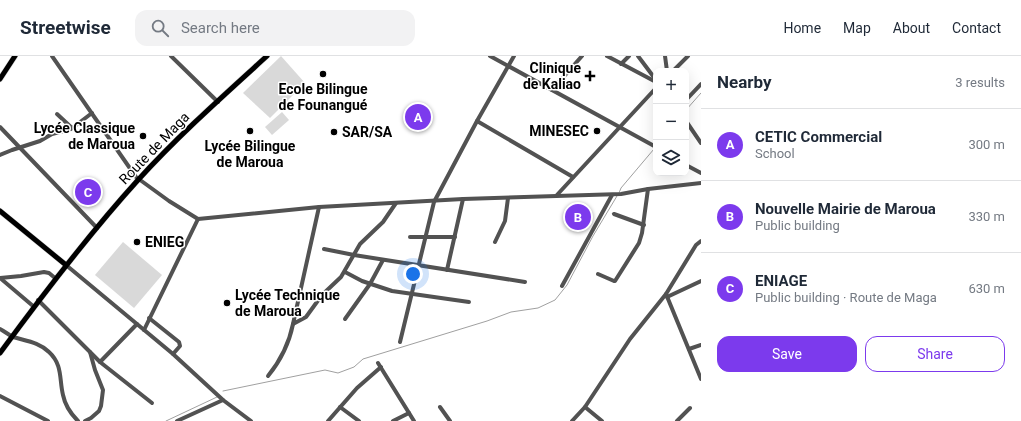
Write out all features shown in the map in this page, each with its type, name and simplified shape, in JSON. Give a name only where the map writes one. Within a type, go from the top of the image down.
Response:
[{"type":"main road","points":[[0,79],[15,56]]},
{"type":"main road","name":"Route de Maga","points":[[0,353],[55,278],[96,228],[139,180],[166,151],[267,56]]},
{"type":"main road","points":[[0,211],[66,265]]},
{"type":"street","points":[[52,56],[139,180],[198,219],[319,207],[434,202],[463,199],[620,194],[701,183]]},
{"type":"street","points":[[490,56],[619,128],[653,145]]},
{"type":"street","points":[[400,342],[434,202],[477,121],[514,56]]},
{"type":"street","points":[[552,90],[582,56]]},
{"type":"street","points":[[607,56],[653,80]]},
{"type":"street","points":[[621,64],[628,56]]},
{"type":"street","points":[[638,56],[653,77]]},
{"type":"street","points":[[665,56],[667,68]]},
{"type":"street","points":[[677,68],[688,56]]},
{"type":"street","points":[[174,57],[218,102]]},
{"type":"street","points":[[689,97],[701,84]]},
{"type":"street","points":[[556,196],[653,91]]},
{"type":"street","points":[[0,156],[19,147],[72,128],[92,113]]},
{"type":"street","points":[[57,114],[72,128]]},
{"type":"street","points":[[477,121],[572,177]]},
{"type":"street","points":[[689,125],[701,143]]},
{"type":"street","points":[[0,128],[96,228]]},
{"type":"street","points":[[689,167],[701,173]]},
{"type":"street","points":[[598,274],[614,281],[617,279],[639,243],[644,225],[648,189]]},
{"type":"street","points":[[562,286],[614,194]]},
{"type":"street","points":[[495,242],[505,221],[508,198]]},
{"type":"street","points":[[447,270],[463,199]]},
{"type":"street","points":[[293,324],[306,317],[319,299],[338,281],[345,272],[362,241],[383,222],[396,203]]},
{"type":"street","points":[[268,376],[282,357],[290,337],[319,207]]},
{"type":"street","points":[[614,214],[644,225]]},
{"type":"street","points":[[144,330],[198,219]]},
{"type":"street","points":[[410,237],[455,237]]},
{"type":"street","points":[[572,421],[585,407],[630,339],[666,296],[696,245],[701,241]]},
{"type":"street","points":[[324,249],[418,266],[525,282]]},
{"type":"street","points":[[344,318],[370,284],[383,260]]},
{"type":"street","points":[[66,265],[173,354],[223,400],[251,421]]},
{"type":"street","points":[[0,278],[44,272],[49,273],[55,278]]},
{"type":"street","points":[[345,272],[370,284],[392,291],[469,302]]},
{"type":"street","points":[[0,278],[33,306]]},
{"type":"street","points":[[666,296],[701,281]]},
{"type":"street","points":[[666,296],[701,378]]},
{"type":"street","points":[[38,300],[100,362],[152,403]]},
{"type":"street","points":[[150,318],[179,342],[180,346],[173,354]]},
{"type":"street","points":[[100,362],[137,324]]},
{"type":"street","points":[[0,329],[12,336],[42,346],[53,356],[60,371],[63,397],[68,408],[78,421]]},
{"type":"street","points":[[689,349],[701,345]]},
{"type":"street","points":[[85,421],[91,418],[101,406],[103,390],[101,380],[95,370],[90,352]]},
{"type":"street","points":[[328,421],[357,388],[380,365],[414,421]]},
{"type":"street","points":[[0,396],[48,421]]},
{"type":"street","points":[[177,421],[223,400]]},
{"type":"street","points":[[440,406],[450,421]]},
{"type":"street","points":[[340,407],[359,421]]},
{"type":"street","points":[[585,407],[602,421]]},
{"type":"street","points":[[677,421],[690,408]]},
{"type":"street","points":[[393,421],[409,413]]},
{"type":"shaded area","points":[[281,56],[305,83],[270,118],[243,93]]},
{"type":"shaded area","points":[[282,112],[289,120],[272,135],[265,127]]},
{"type":"shaded area","points":[[123,242],[162,275],[134,308],[95,275]]},
{"type":"waterway","points":[[689,107],[701,93]]},
{"type":"waterway","points":[[619,193],[621,188],[653,150]]},
{"type":"waterway","points":[[223,391],[325,370],[338,373],[354,367],[363,359],[487,321],[511,312],[538,308],[555,300],[567,285],[593,236],[617,196]]},
{"type":"waterway","points":[[166,421],[217,397]]},
{"type":"place","name":"Ecole Bilingue de Founangué","points":[[323,74]]},
{"type":"place","name":"Clinique de Kaliao","points":[[590,76]]},
{"type":"place","name":"CETIC Commercial","points":[[418,117]]},
{"type":"place","name":"Lycée Bilingue de Maroua","points":[[250,131]]},
{"type":"place","name":"MINESEC","points":[[597,131]]},
{"type":"place","name":"SAR/SA","points":[[334,132]]},
{"type":"place","name":"Lycée Classique de Maroua","points":[[143,136]]},
{"type":"place","name":"ENIAGE","points":[[88,192]]},
{"type":"place","name":"Nouvelle Mairie de Maroua","points":[[578,217]]},
{"type":"place","name":"ENIEG","points":[[137,242]]},
{"type":"place","name":"Lycée Technique de Maroua","points":[[227,303]]}]
